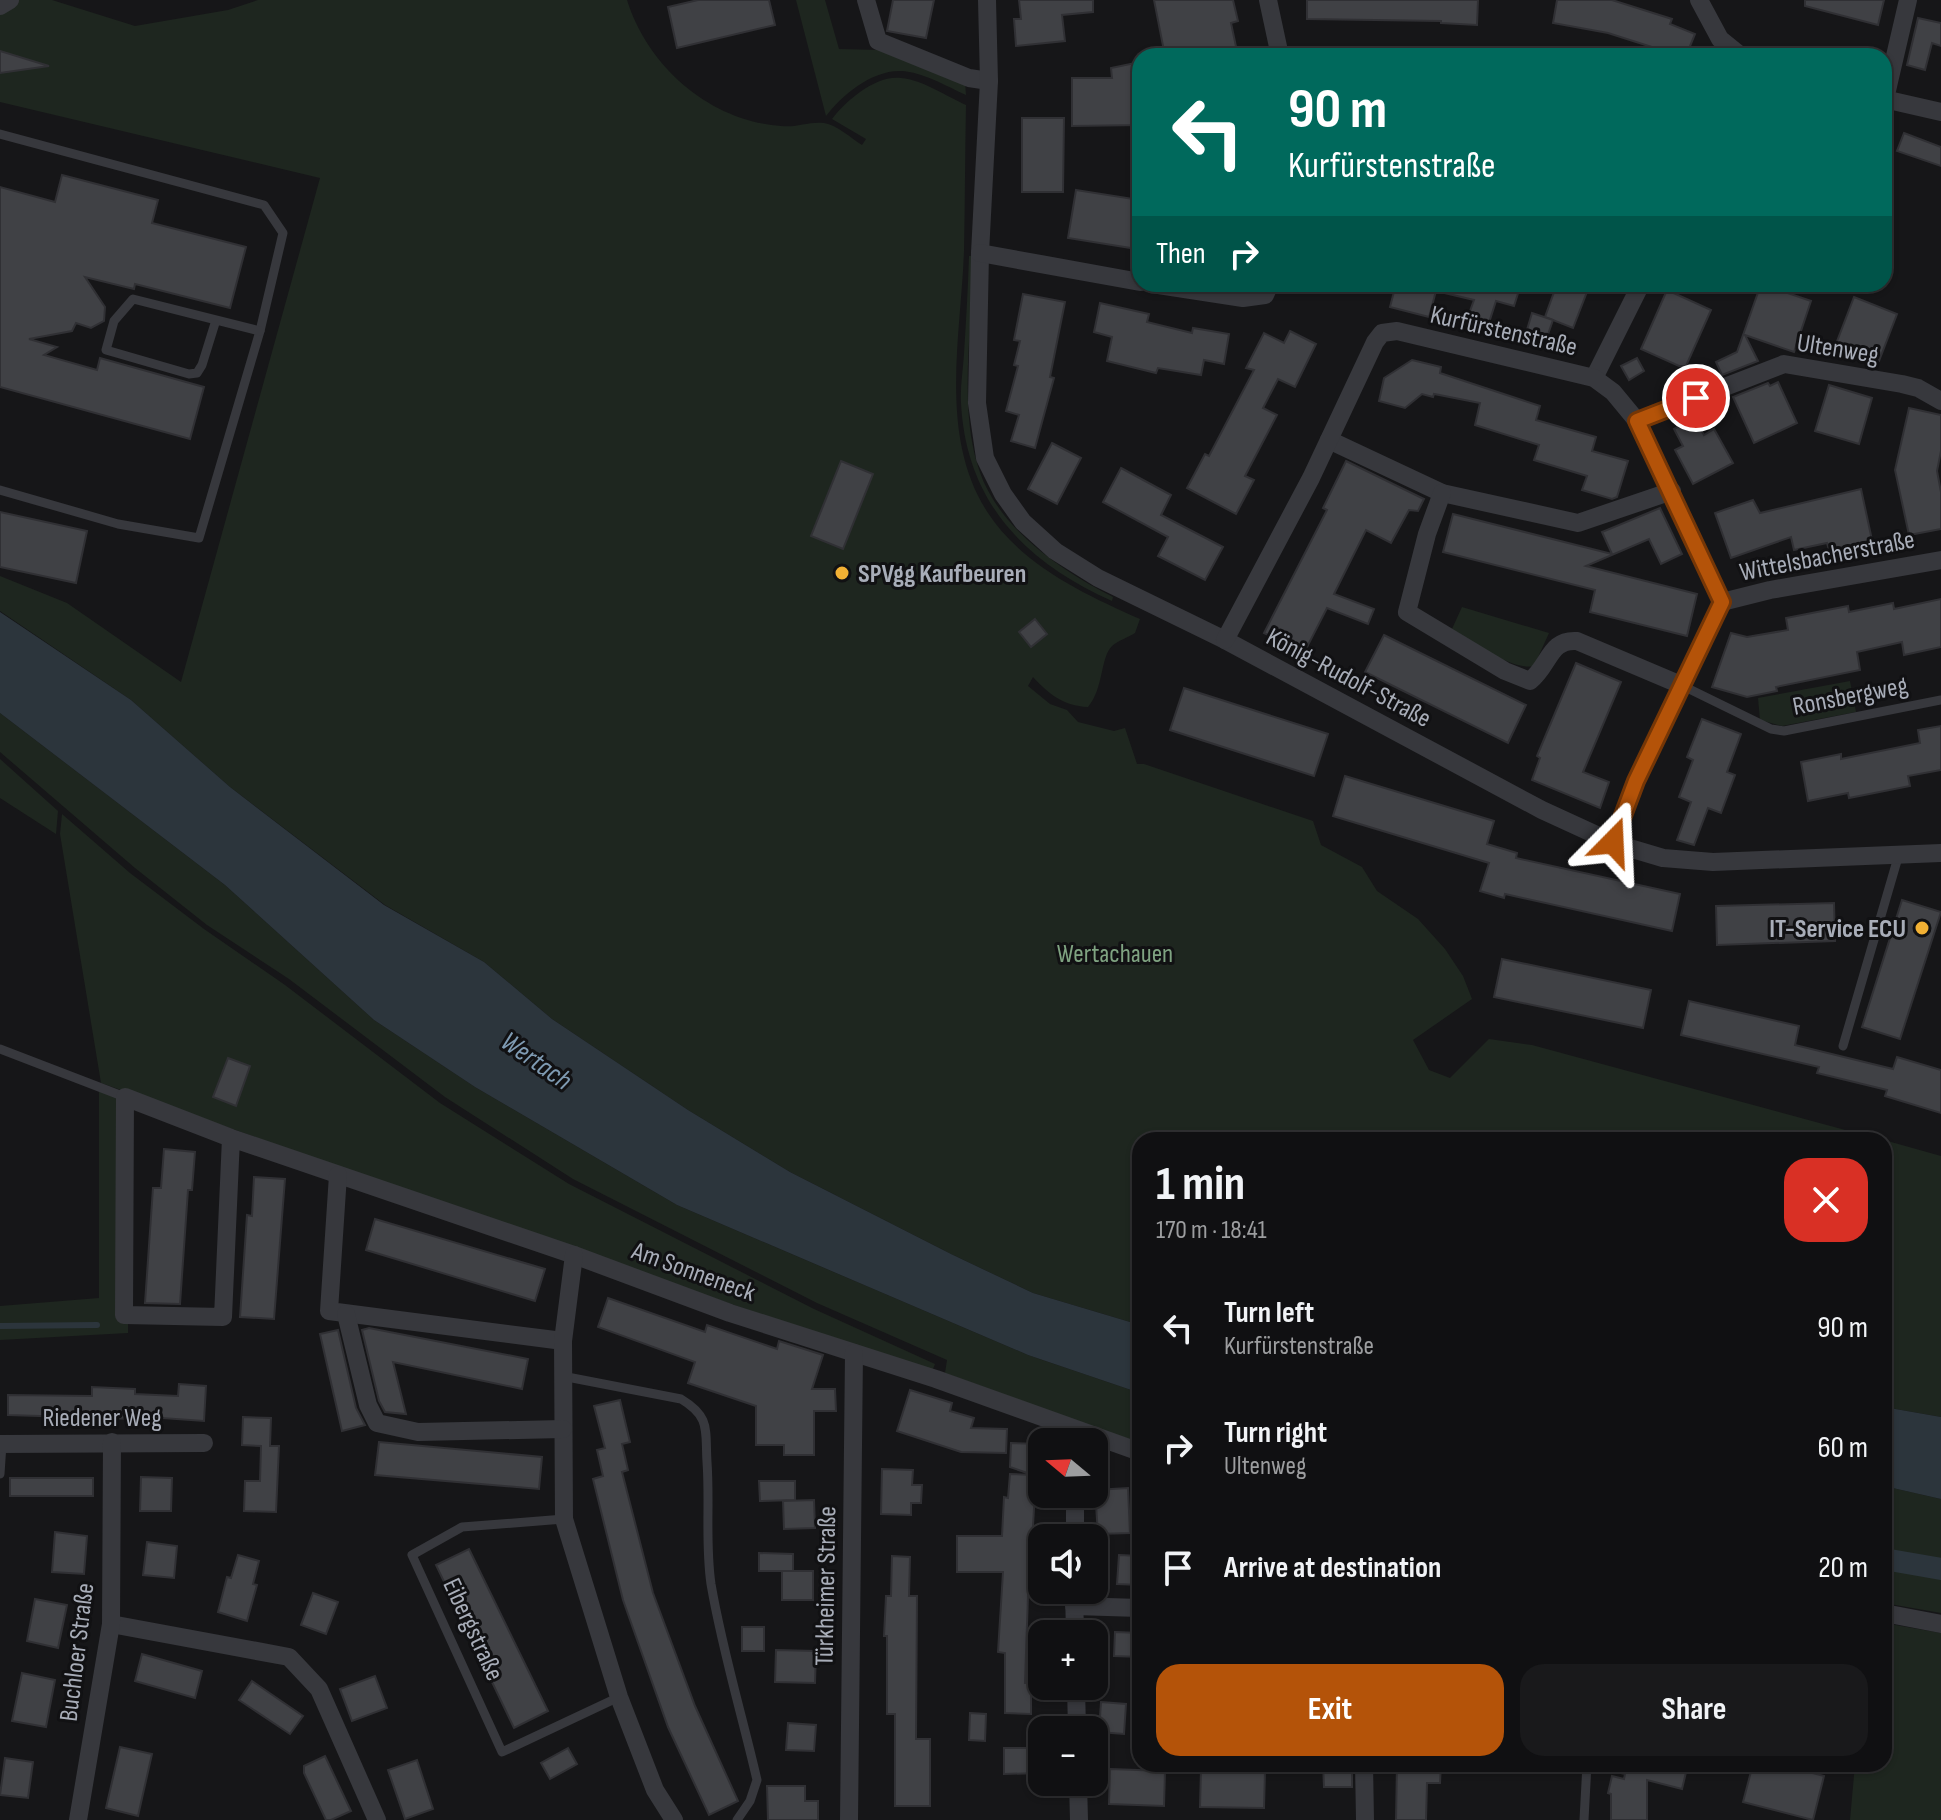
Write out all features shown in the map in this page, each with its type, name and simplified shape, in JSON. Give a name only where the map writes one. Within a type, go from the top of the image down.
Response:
[{"type":"street","points":[[0,6],[10,0]]},
{"type":"street","points":[[866,0],[878,41],[969,78],[989,81]]},
{"type":"street","name":"König-Rudolf-Straße","points":[[987,0],[989,81],[980,253],[977,403],[985,458],[1003,494],[1023,522],[1055,551],[1098,578],[1225,640],[1542,810],[1613,842],[1663,858],[1713,862],[1941,853]]},
{"type":"street","points":[[1268,0],[1278,48]]},
{"type":"street","points":[[1699,0],[1720,39],[1731,48]]},
{"type":"street","points":[[1892,69],[1908,0]]},
{"type":"street","points":[[1892,101],[1941,112]]},
{"type":"street","points":[[980,253],[1132,281]]},
{"type":"street","points":[[1204,292],[1243,298],[1265,295],[1266,292]]},
{"type":"street","points":[[1594,378],[1637,292]]},
{"type":"street","name":"Kurfürstenstraße","points":[[1225,640],[1329,440],[1361,370],[1382,333],[1397,331],[1594,378],[1613,392],[1637,421],[1722,602]]},
{"type":"street","name":"Ultenweg","points":[[1637,421],[1784,364],[1902,384],[1918,388],[1941,401]]},
{"type":"street","points":[[1329,440],[1442,493],[1578,523],[1672,491]]},
{"type":"street","points":[[1442,493],[1427,534],[1407,612],[1505,671],[1530,681],[1542,672],[1557,644],[1565,640],[1577,641],[1681,685]]},
{"type":"street","name":"Wittelsbacherstraße","points":[[1722,602],[1770,590],[1941,560]]},
{"type":"street","points":[[1613,842],[1636,781],[1722,602]]},
{"type":"street","points":[[125,1097],[124,1315],[223,1317],[231,1138]]},
{"type":"street","name":"Am Sonneneck","points":[[125,1097],[231,1138],[574,1255],[730,1313],[854,1353],[1057,1428]]},
{"type":"street","points":[[338,1175],[329,1311],[563,1341]]},
{"type":"street","points":[[574,1255],[563,1341],[564,1519],[619,1697],[655,1790],[674,1820]]},
{"type":"street","points":[[346,1314],[368,1405],[377,1423],[418,1432],[563,1429]]},
{"type":"street","name":"Türkheimer Straße","points":[[849,1820],[854,1353]]},
{"type":"street","name":"Buchloer Straße","points":[[78,1820],[111,1624],[112,1442]]},
{"type":"street","name":"Riedener Weg","points":[[1,1444],[204,1443]]},
{"type":"street","name":"Am Sonneneck","points":[[1108,1444],[1132,1450]]},
{"type":"street","points":[[1108,1603],[1132,1607]]},
{"type":"street","points":[[1892,1615],[1941,1624]]},
{"type":"street","points":[[111,1624],[289,1657],[319,1689],[377,1820]]},
{"type":"street","points":[[1364,1772],[1365,1820]]},
{"type":"street","points":[[1078,1796],[1079,1820]]},
{"type":"lane","points":[[0,134],[264,205],[283,233],[260,331],[199,538],[118,524],[0,490]]},
{"type":"lane","points":[[216,320],[197,373],[189,374],[106,350],[114,321],[133,299],[260,331]]},
{"type":"lane","name":"Ronsbergweg","points":[[1681,685],[1771,729],[1784,731],[1941,700]]},
{"type":"lane","points":[[1843,1046],[1899,854]]},
{"type":"lane","points":[[0,1049],[125,1097]]},
{"type":"lane","points":[[562,1376],[681,1399],[698,1409],[704,1419],[708,1482],[706,1537],[711,1585],[757,1780],[750,1801],[737,1820]]},
{"type":"lane","points":[[0,1474],[1,1444]]},
{"type":"lane","name":"Eibergstraße","points":[[564,1519],[462,1527],[412,1555],[502,1752],[619,1697]]},
{"type":"lane","points":[[1584,1820],[1587,1772]]},
{"type":"green space","name":"Wertachauen","points":[[19,0],[52,0],[135,26],[228,10],[258,0],[627,0],[650,47],[666,68],[707,102],[755,122],[786,126],[829,124],[862,145],[866,139],[832,119],[862,91],[891,78],[918,82],[966,105],[964,251],[956,385],[963,452],[972,483],[1002,532],[1037,563],[1077,588],[1140,619],[1135,633],[1114,644],[1108,651],[1097,691],[1088,707],[1057,698],[1033,677],[1028,686],[1050,704],[1067,710],[1078,722],[1114,731],[1125,728],[1137,764],[1313,821],[1321,845],[1362,867],[1377,891],[1418,919],[1445,949],[1463,976],[1472,999],[1413,1040],[1429,1070],[1450,1078],[1489,1039],[1532,1045],[1853,1132],[1132,1132],[1132,1323],[1033,1293],[790,1172],[688,1110],[552,1019],[484,962],[385,905],[230,787],[131,700],[0,611],[0,576],[67,603],[181,682],[320,178],[0,102],[0,11]]},
{"type":"green space","points":[[796,0],[825,0],[839,49],[881,50],[965,82],[966,95],[918,74],[890,72],[859,85],[826,116]]},
{"type":"green space","points":[[969,256],[975,256],[968,361],[969,414],[977,463],[986,486],[1013,526],[1031,543],[1071,573],[1113,597],[1112,601],[1052,568],[1027,547],[988,499],[974,470],[965,438],[961,397]]},
{"type":"green space","points":[[1462,607],[1549,633],[1534,666],[1503,660],[1452,629]]},
{"type":"green space","points":[[1850,681],[1856,712],[1782,726],[1760,720],[1758,698]]},
{"type":"green space","points":[[0,713],[225,885],[374,1020],[475,1087],[677,1205],[1028,1355],[1132,1390],[1132,1441],[1108,1432],[1108,1428],[1096,1428],[945,1373],[947,1360],[817,1303],[573,1179],[445,1097],[289,979],[207,925],[135,868],[0,752]]},
{"type":"green space","points":[[0,759],[58,811],[56,834],[0,798]]},
{"type":"green space","points":[[62,814],[130,873],[285,985],[440,1103],[569,1184],[814,1309],[935,1364],[931,1374],[101,1083],[60,834]]},
{"type":"green space","points":[[99,1090],[122,1099],[118,1321],[128,1323],[128,1333],[0,1340],[0,1306],[99,1298]]},
{"type":"green space","points":[[1892,1142],[1941,1156],[1941,1417],[1892,1408]]},
{"type":"green space","points":[[1892,1488],[1941,1499],[1941,1613],[1892,1604]]},
{"type":"green space","points":[[1892,1624],[1941,1633],[1941,1820],[1850,1820],[1854,1772],[1892,1772]]},
{"type":"water","name":"Wertach","points":[[0,612],[131,700],[230,787],[384,905],[484,962],[552,1019],[688,1110],[790,1172],[951,1254],[1033,1293],[1132,1323],[1132,1390],[1028,1355],[677,1205],[475,1087],[374,1020],[225,885],[0,713]]},
{"type":"water","points":[[1892,1408],[1941,1417],[1941,1499],[1892,1488]]},
{"type":"building","points":[[698,0],[769,0],[775,25],[677,48],[668,7]]},
{"type":"building","points":[[893,0],[934,0],[926,38],[887,31]]},
{"type":"building","points":[[1019,0],[1093,0],[1093,12],[1062,15],[1065,41],[1016,46],[1014,19],[1021,19]]},
{"type":"building","points":[[1154,0],[1233,0],[1238,21],[1231,23],[1236,48],[1163,48]]},
{"type":"building","points":[[1307,0],[1478,0],[1477,25],[1441,21],[1307,19]]},
{"type":"building","points":[[1557,0],[1612,0],[1672,19],[1670,24],[1695,34],[1689,48],[1655,48],[1608,33],[1553,23]]},
{"type":"building","points":[[1805,0],[1884,0],[1878,25],[1805,6]]},
{"type":"building","points":[[1918,18],[1941,23],[1941,46],[1932,43],[1925,70],[1907,65]]},
{"type":"building","points":[[0,51],[49,66],[0,73]]},
{"type":"building","points":[[1132,64],[1132,125],[1072,126],[1072,78],[1112,78],[1111,68]]},
{"type":"building","points":[[1022,118],[1064,118],[1063,192],[1022,192]]},
{"type":"building","points":[[1904,133],[1941,147],[1941,166],[1897,151]]},
{"type":"building","points":[[62,175],[158,200],[152,223],[246,247],[230,308],[135,284],[134,289],[85,277],[105,307],[104,321],[91,328],[76,323],[72,331],[29,339],[57,347],[44,355],[97,370],[100,358],[204,387],[190,439],[0,387],[0,187],[55,202]]},
{"type":"building","points":[[1076,190],[1132,199],[1132,248],[1068,238]]},
{"type":"building","points":[[1394,292],[1436,292],[1429,317],[1390,307]]},
{"type":"building","points":[[1440,292],[1518,292],[1514,306],[1496,301],[1487,329],[1466,322],[1474,300]]},
{"type":"building","points":[[1554,292],[1587,292],[1573,328],[1545,317]]},
{"type":"building","points":[[1666,292],[1711,310],[1686,366],[1679,366],[1641,349]]},
{"type":"building","points":[[1758,292],[1785,292],[1811,301],[1794,352],[1745,335],[1758,361],[1722,375],[1716,362],[1737,352]]},
{"type":"building","points":[[1023,294],[1065,302],[1050,377],[1054,378],[1035,448],[1011,441],[1019,415],[1006,411],[1018,366],[1014,365],[1020,341],[1014,340]]},
{"type":"building","points":[[1854,297],[1897,314],[1879,361],[1836,344]]},
{"type":"building","points":[[1100,303],[1149,314],[1147,322],[1192,333],[1193,328],[1229,334],[1224,364],[1204,360],[1201,375],[1158,368],[1156,373],[1107,361],[1112,337],[1094,332]]},
{"type":"building","points":[[1532,313],[1553,320],[1546,340],[1526,333]]},
{"type":"building","points":[[1290,331],[1316,344],[1295,387],[1278,379],[1263,408],[1277,415],[1245,476],[1254,480],[1236,514],[1187,488],[1205,454],[1209,456],[1254,370],[1246,368],[1264,333],[1284,343]]},
{"type":"building","points":[[1637,358],[1644,371],[1629,380],[1621,366]]},
{"type":"building","points":[[1412,360],[1441,367],[1440,373],[1540,406],[1536,420],[1596,437],[1592,451],[1628,461],[1617,497],[1612,499],[1582,490],[1587,476],[1534,460],[1539,445],[1475,425],[1480,403],[1434,394],[1433,397],[1422,394],[1405,408],[1379,401],[1384,378]]},
{"type":"building","points":[[1778,382],[1797,423],[1754,443],[1733,397]]},
{"type":"building","points":[[1829,385],[1872,398],[1859,444],[1815,431]]},
{"type":"building","points":[[1909,408],[1941,415],[1941,451],[1937,471],[1941,492],[1941,529],[1909,535],[1895,470]]},
{"type":"building","points":[[1694,418],[1704,435],[1714,429],[1733,463],[1693,484],[1675,450],[1683,446],[1674,429]]},
{"type":"building","points":[[1052,443],[1081,458],[1057,504],[1028,489]]},
{"type":"building","points":[[841,461],[873,474],[843,549],[811,536]]},
{"type":"building","points":[[1346,461],[1424,499],[1418,511],[1409,510],[1391,543],[1366,530],[1334,594],[1374,609],[1368,624],[1327,608],[1304,653],[1264,633],[1327,510],[1323,508]]},
{"type":"building","points":[[1121,468],[1171,495],[1161,515],[1223,547],[1205,580],[1158,556],[1168,537],[1103,502]]},
{"type":"building","points":[[1861,489],[1872,540],[1829,550],[1827,543],[1794,550],[1791,537],[1731,558],[1715,513],[1753,500],[1760,513]]},
{"type":"building","points":[[1660,508],[1682,554],[1661,564],[1649,539],[1586,566],[1697,594],[1687,636],[1590,612],[1595,590],[1443,552],[1453,514],[1612,554],[1602,532]]},
{"type":"building","points":[[0,512],[87,531],[76,583],[0,567]]},
{"type":"building","points":[[1941,599],[1941,647],[1904,655],[1902,642],[1857,652],[1860,670],[1776,687],[1777,691],[1747,697],[1712,687],[1731,633],[1747,637],[1788,630],[1786,618],[1848,606],[1849,612],[1893,603],[1894,609]]},
{"type":"building","points":[[1035,619],[1047,634],[1031,647],[1019,632]]},
{"type":"building","points":[[1384,635],[1526,705],[1508,743],[1365,672]]},
{"type":"building","points":[[1576,663],[1621,682],[1583,772],[1609,782],[1600,808],[1532,780],[1540,758],[1537,756]]},
{"type":"building","points":[[1184,688],[1328,734],[1314,776],[1170,730]]},
{"type":"building","points":[[1702,719],[1741,734],[1727,772],[1735,775],[1721,813],[1708,808],[1694,845],[1677,840],[1691,802],[1679,797],[1693,760],[1687,757]]},
{"type":"building","points":[[1941,726],[1941,770],[1908,776],[1910,786],[1849,798],[1848,793],[1808,801],[1801,762],[1841,754],[1841,759],[1920,743],[1918,730]]},
{"type":"building","points":[[1345,776],[1494,821],[1487,844],[1517,853],[1516,858],[1680,894],[1672,931],[1480,891],[1489,863],[1333,816]]},
{"type":"building","points":[[1902,900],[1941,912],[1900,1039],[1862,1027]]},
{"type":"building","points":[[1834,903],[1835,941],[1717,945],[1716,906]]},
{"type":"building","points":[[1502,959],[1651,990],[1643,1028],[1494,997]]},
{"type":"building","points":[[1689,1001],[1799,1026],[1795,1045],[1893,1069],[1897,1057],[1941,1070],[1941,1113],[1885,1096],[1887,1090],[1817,1073],[1819,1067],[1681,1035]]},
{"type":"building","points":[[228,1058],[250,1066],[236,1106],[213,1097]]},
{"type":"building","points":[[164,1149],[195,1152],[192,1190],[188,1190],[180,1304],[145,1303],[153,1188],[161,1188]]},
{"type":"building","points":[[254,1177],[285,1179],[274,1319],[240,1317],[247,1215],[252,1216]]},
{"type":"building","points":[[375,1219],[545,1269],[535,1301],[366,1250]]},
{"type":"building","points":[[608,1298],[705,1332],[707,1325],[777,1349],[779,1341],[823,1355],[812,1389],[835,1389],[836,1411],[814,1411],[814,1455],[784,1455],[784,1445],[756,1445],[756,1406],[688,1383],[695,1362],[598,1327]]},
{"type":"building","points":[[369,1328],[528,1359],[522,1389],[393,1362],[406,1414],[385,1412],[379,1401],[362,1330]]},
{"type":"building","points":[[338,1330],[356,1408],[365,1425],[342,1431],[320,1334]]},
{"type":"building","points":[[179,1384],[206,1386],[204,1421],[134,1416],[134,1419],[8,1415],[8,1395],[92,1396],[92,1387],[135,1389],[135,1394],[178,1396]]},
{"type":"building","points":[[910,1390],[952,1403],[950,1411],[974,1418],[971,1428],[1007,1429],[1006,1453],[961,1452],[897,1431]]},
{"type":"building","points":[[620,1400],[630,1442],[622,1444],[628,1470],[622,1472],[653,1593],[695,1706],[738,1801],[709,1815],[668,1727],[623,1600],[593,1479],[603,1476],[597,1450],[605,1448],[594,1406]]},
{"type":"building","points":[[243,1417],[271,1418],[270,1446],[279,1446],[276,1512],[244,1511],[245,1481],[260,1481],[261,1446],[242,1445]]},
{"type":"building","points":[[379,1442],[542,1457],[539,1489],[375,1475]]},
{"type":"building","points":[[1011,1443],[1028,1444],[1028,1473],[1010,1467]]},
{"type":"building","points":[[882,1469],[913,1470],[912,1485],[922,1485],[921,1503],[911,1503],[911,1515],[881,1514]]},
{"type":"building","points":[[1010,1474],[1028,1475],[1028,1508],[1034,1508],[1033,1524],[1028,1524],[1025,1683],[1028,1683],[1031,1714],[1005,1713],[1005,1653],[998,1652],[1003,1572],[957,1572],[957,1536],[1002,1536],[1004,1497],[1008,1498]]},
{"type":"building","points":[[141,1477],[172,1478],[171,1511],[140,1511]]},
{"type":"building","points":[[10,1478],[93,1478],[93,1496],[10,1496]]},
{"type":"building","points":[[759,1481],[795,1481],[795,1500],[760,1501]]},
{"type":"building","points":[[1128,1488],[1130,1533],[1108,1534],[1108,1524],[1097,1524],[1096,1508],[1108,1508],[1108,1489]]},
{"type":"building","points":[[814,1500],[815,1528],[784,1529],[783,1501]]},
{"type":"building","points":[[55,1532],[87,1536],[84,1574],[52,1572]]},
{"type":"building","points":[[147,1542],[177,1546],[174,1578],[143,1575]]},
{"type":"building","points":[[469,1549],[548,1711],[514,1728],[436,1565]]},
{"type":"building","points":[[759,1553],[793,1554],[793,1571],[759,1571]]},
{"type":"building","points":[[238,1555],[259,1561],[253,1584],[257,1585],[247,1621],[218,1612],[227,1577],[231,1578]]},
{"type":"building","points":[[1119,1555],[1132,1556],[1132,1585],[1117,1584]]},
{"type":"building","points":[[892,1556],[910,1557],[909,1596],[917,1596],[916,1739],[930,1739],[930,1806],[895,1806],[895,1714],[887,1714],[887,1636],[884,1636],[886,1596],[891,1596]]},
{"type":"building","points":[[782,1571],[813,1571],[813,1600],[782,1600]]},
{"type":"building","points":[[313,1593],[338,1602],[326,1634],[301,1625]]},
{"type":"building","points":[[35,1599],[67,1605],[58,1648],[27,1641]]},
{"type":"building","points":[[742,1627],[764,1627],[764,1651],[742,1651]]},
{"type":"building","points":[[1115,1632],[1132,1633],[1132,1657],[1114,1656]]},
{"type":"building","points":[[776,1650],[816,1651],[815,1683],[775,1682]]},
{"type":"building","points":[[142,1654],[202,1671],[195,1698],[135,1681]]},
{"type":"building","points":[[22,1673],[55,1680],[46,1727],[12,1721]]},
{"type":"building","points":[[375,1676],[387,1708],[352,1721],[340,1689]]},
{"type":"building","points":[[252,1681],[303,1716],[290,1734],[239,1700]]},
{"type":"building","points":[[1101,1702],[1126,1704],[1124,1734],[1108,1733],[1108,1716],[1100,1716]]},
{"type":"building","points":[[970,1713],[986,1714],[985,1741],[969,1740]]},
{"type":"building","points":[[788,1723],[816,1725],[814,1751],[786,1750]]},
{"type":"building","points":[[120,1747],[152,1754],[138,1816],[106,1808]]},
{"type":"building","points":[[568,1748],[577,1764],[550,1779],[541,1763]]},
{"type":"building","points":[[1004,1748],[1028,1748],[1028,1773],[1004,1774]]},
{"type":"building","points":[[325,1756],[351,1811],[331,1820],[326,1820],[304,1773],[304,1766]]},
{"type":"building","points":[[5,1758],[33,1762],[28,1798],[0,1795]]},
{"type":"building","points":[[417,1760],[433,1809],[405,1819],[388,1770]]},
{"type":"building","points":[[1110,1769],[1165,1772],[1164,1806],[1109,1804]]},
{"type":"building","points":[[1201,1772],[1265,1772],[1264,1808],[1200,1807]]},
{"type":"building","points":[[1323,1772],[1352,1772],[1352,1787],[1324,1787]]},
{"type":"building","points":[[1397,1772],[1441,1772],[1440,1783],[1427,1783],[1426,1820],[1396,1820]]},
{"type":"building","points":[[1616,1772],[1686,1772],[1682,1789],[1647,1780],[1647,1820],[1611,1820],[1611,1794],[1608,1793],[1612,1776],[1624,1779],[1625,1774]]},
{"type":"building","points":[[1751,1772],[1809,1772],[1824,1776],[1813,1820],[1743,1802]]},
{"type":"building","points":[[767,1786],[805,1786],[805,1801],[818,1801],[818,1820],[768,1820]]},
{"type":"waterway","points":[[0,1326],[97,1325]]},
{"type":"waterway","points":[[1892,1560],[1941,1569]]},
{"type":"place","name":"SPVgg Kaufbeuren","points":[[842,573]]},
{"type":"place","name":"IT-Service ECU","points":[[1922,928]]},
{"type":"route","points":[[1613,842],[1636,781],[1722,602],[1637,421],[1696,398]]}]
